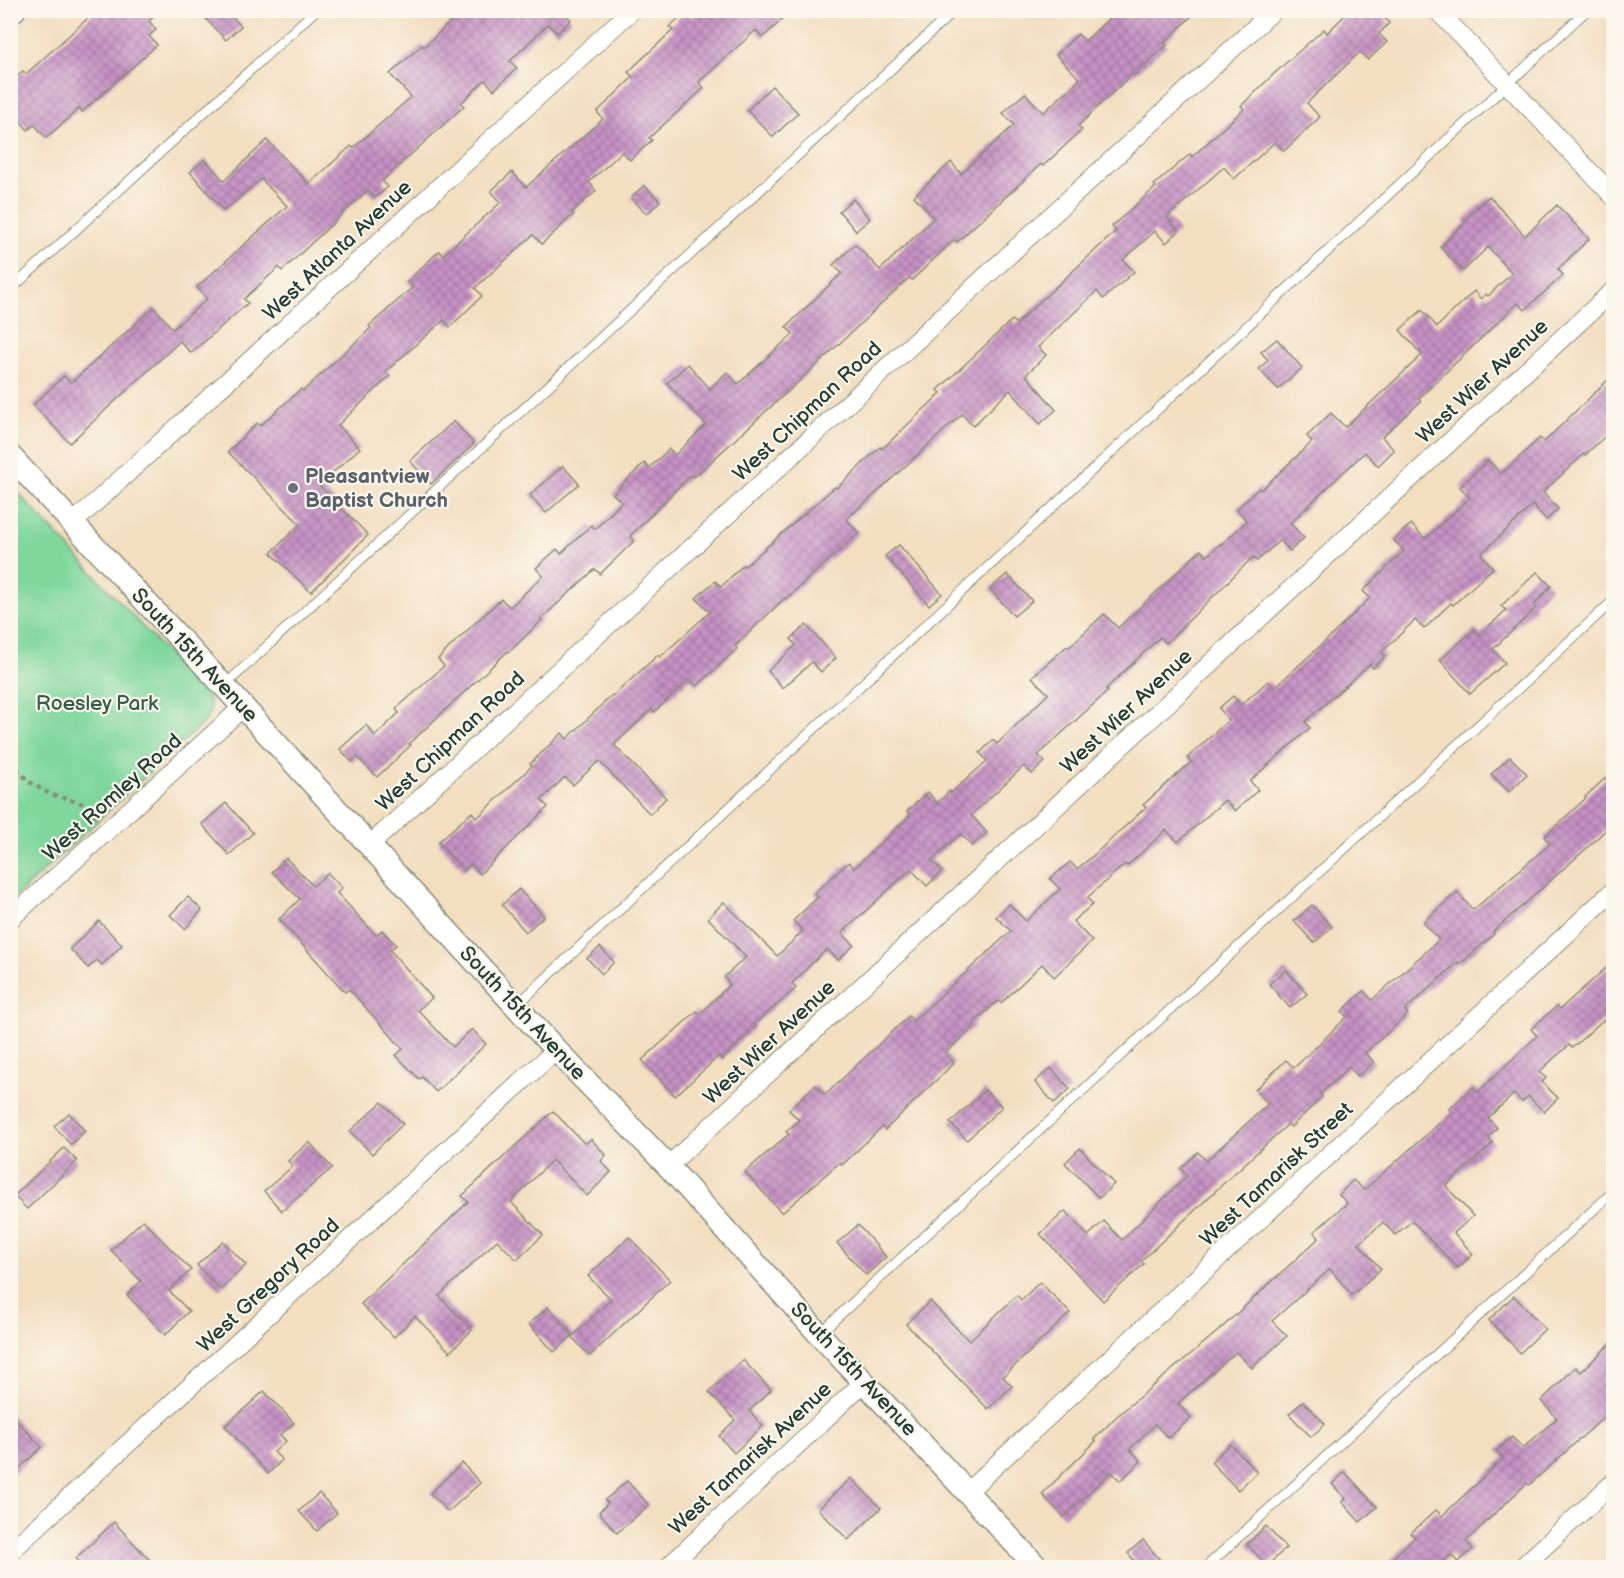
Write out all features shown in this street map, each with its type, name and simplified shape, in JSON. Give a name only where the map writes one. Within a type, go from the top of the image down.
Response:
[{"type":"street","name":"West Atlanta Avenue","points":[[73,523],[632,10]]},
{"type":"street","name":"West Chipman Road","points":[[370,845],[1274,10]]},
{"type":"street","points":[[1437,10],[1614,197]]},
{"type":"street","name":"West Wier Avenue","points":[[668,1166],[1614,290]]},
{"type":"street","name":"South 15th Avenue","points":[[10,456],[224,686],[556,1050],[668,1166],[819,1334],[1038,1568]]},
{"type":"street","name":"West Romley Road","points":[[10,919],[243,707]]},
{"type":"street","name":"West Tamarisk Street","points":[[968,1491],[1614,890]]},
{"type":"street","name":"West Gregory Road","points":[[10,1552],[556,1050]]},
{"type":"street","name":"West Tamarisk Avenue","points":[[667,1568],[864,1382]]},
{"type":"street","points":[[1521,1568],[1614,1482]]},
{"type":"lane","points":[[10,290],[316,10]]},
{"type":"lane","points":[[224,686],[956,10]]},
{"type":"lane","points":[[516,1006],[1587,10]]},
{"type":"lane","points":[[819,1334],[1614,600]]},
{"type":"lane","points":[[1205,1568],[1614,1191]]},
{"type":"path","points":[[10,763],[32,783],[50,794],[84,804],[97,817]]},
{"type":"green space","name":"Roesley Park","points":[[11,485],[208,697],[210,707],[204,722],[11,901]]},
{"type":"building","points":[[97,10],[161,10],[149,21],[156,30],[149,36],[157,45],[82,112],[80,108],[46,138],[34,124],[28,130],[10,110],[10,82],[23,71],[26,74]]},
{"type":"building","points":[[215,10],[226,10],[241,26],[226,40],[206,19]]},
{"type":"building","points":[[463,10],[562,10],[571,20],[557,33],[548,24],[510,61],[517,68],[494,90],[485,80],[461,103],[464,106],[382,181],[388,187],[375,198],[368,190],[282,271],[279,267],[244,299],[248,303],[191,353],[180,341],[70,443],[33,405],[64,376],[71,383],[154,307],[173,329],[207,299],[197,287],[287,206],[261,179],[224,211],[190,172],[205,159],[224,181],[267,140],[309,184],[411,97],[390,74],[422,45],[424,47]]},
{"type":"building","points":[[699,10],[773,10],[782,20],[762,38],[756,30],[699,82],[704,88],[649,138],[652,140],[630,160],[622,152],[589,182],[596,191],[572,212],[574,214],[542,244],[533,235],[475,288],[482,296],[450,327],[444,320],[386,371],[390,376],[338,425],[360,448],[319,485],[368,535],[311,592],[271,553],[300,524],[228,452],[257,423],[260,426],[301,389],[303,391],[371,328],[369,326],[413,287],[407,282],[439,251],[443,255],[501,202],[491,191],[512,172],[526,187],[603,119],[597,112],[633,77],[628,72],[673,30],[669,27],[686,12],[691,18]]},
{"type":"building","points":[[1118,10],[1198,10],[1164,43],[1167,45],[1134,75],[1132,74],[1078,126],[1082,130],[1043,166],[1041,164],[957,242],[954,240],[912,280],[909,278],[694,477],[691,475],[630,536],[634,541],[600,574],[595,569],[377,777],[357,757],[352,762],[340,749],[366,725],[375,736],[399,713],[396,709],[444,666],[438,659],[457,640],[501,599],[510,607],[543,576],[536,568],[557,549],[561,554],[591,525],[595,529],[622,502],[613,494],[644,463],[649,468],[669,449],[675,455],[706,425],[667,383],[688,364],[710,389],[727,372],[738,384],[793,334],[786,327],[842,273],[833,265],[855,244],[880,270],[934,218],[914,196],[951,162],[961,174],[1014,125],[1003,113],[1025,93],[1043,113],[1080,79],[1056,55],[1078,34],[1085,41]]},
{"type":"building","points":[[1350,10],[1377,10],[1389,23],[1379,34],[1387,42],[1368,60],[1360,52],[1307,103],[1320,117],[1284,151],[1275,142],[1234,179],[1224,167],[1167,217],[1179,231],[1166,243],[1155,231],[1123,260],[1134,272],[1103,299],[1097,291],[1038,347],[1046,355],[1026,375],[1056,410],[1040,424],[1010,390],[973,426],[962,414],[846,519],[859,533],[785,598],[735,646],[737,649],[697,686],[690,679],[654,712],[652,709],[614,745],[666,798],[650,814],[599,761],[573,785],[565,777],[541,800],[548,807],[480,874],[471,864],[464,871],[438,842],[472,812],[477,818],[532,766],[530,764],[562,733],[567,739],[612,695],[658,655],[660,657],[710,612],[696,598],[715,581],[721,587],[743,565],[745,566],[835,487],[837,488],[880,447],[882,449],[941,393],[938,390],[1012,320],[1016,324],[1116,231],[1112,226],[1156,187],[1154,185],[1190,154],[1192,157],[1244,109],[1241,106],[1277,71],[1324,29],[1327,33]]},
{"type":"building","points":[[772,86],[798,113],[773,137],[747,110]]},
{"type":"building","points":[[644,185],[660,201],[647,214],[631,198]]},
{"type":"building","points":[[1489,196],[1525,236],[1557,205],[1589,239],[1558,269],[1563,275],[1525,310],[1518,303],[1418,399],[1421,401],[1382,437],[1394,450],[1378,466],[1365,452],[1290,523],[1304,538],[1290,551],[1280,540],[1257,561],[1253,557],[1166,643],[1160,637],[1106,689],[1108,691],[1038,755],[1045,762],[1032,774],[1024,766],[971,815],[987,833],[972,846],[961,834],[931,860],[942,871],[927,886],[911,869],[842,933],[854,945],[838,960],[827,949],[792,983],[796,988],[754,1025],[756,1026],[722,1060],[719,1056],[675,1096],[642,1060],[697,1011],[700,1014],[730,984],[724,977],[746,957],[708,918],[724,902],[777,956],[803,931],[793,921],[818,897],[814,893],[849,862],[854,868],[910,815],[907,811],[928,792],[937,803],[987,761],[980,753],[993,740],[997,744],[1048,694],[1032,677],[1104,614],[1118,628],[1201,550],[1207,556],[1221,545],[1247,521],[1236,509],[1259,488],[1261,490],[1312,442],[1307,436],[1331,413],[1345,427],[1422,355],[1400,330],[1422,310],[1437,327],[1474,291],[1481,299],[1486,294],[1488,296],[1512,273],[1488,247],[1463,271],[1440,247]]},
{"type":"building","points":[[853,199],[870,219],[856,231],[839,211]]},
{"type":"building","points":[[1277,339],[1302,368],[1278,389],[1259,369],[1268,360],[1261,352]]},
{"type":"building","points":[[1614,374],[1614,428],[1543,492],[1558,509],[1546,520],[1533,505],[1481,554],[1493,568],[1424,629],[1415,620],[1382,652],[1385,656],[1373,668],[1370,664],[1305,722],[1310,728],[1250,781],[1258,790],[1235,811],[1225,800],[1178,842],[1166,830],[1127,866],[1125,864],[1087,898],[1093,904],[1073,921],[1092,941],[1054,977],[1042,964],[1001,1003],[998,1001],[973,1023],[975,1026],[945,1053],[954,1063],[885,1130],[882,1127],[842,1165],[840,1162],[782,1213],[745,1172],[789,1134],[786,1132],[799,1120],[789,1110],[815,1085],[825,1095],[909,1016],[913,1021],[1011,931],[996,917],[1009,904],[1026,921],[1060,889],[1050,879],[1070,862],[1077,869],[1146,807],[1143,805],[1191,762],[1187,758],[1229,720],[1219,708],[1233,696],[1241,705],[1268,681],[1274,688],[1330,637],[1370,598],[1363,591],[1404,551],[1394,540],[1411,524],[1425,539],[1470,498],[1460,487],[1488,460],[1501,474],[1540,438],[1544,442]]},
{"type":"building","points":[[454,421],[474,444],[431,484],[410,461]]},
{"type":"building","points":[[563,466],[579,484],[546,513],[530,495]]},
{"type":"building","points":[[899,545],[942,594],[929,605],[885,556]]},
{"type":"building","points":[[1537,572],[1551,586],[1534,605],[1536,608],[1493,649],[1505,663],[1470,694],[1440,660],[1475,629],[1480,635],[1506,610],[1501,606]]},
{"type":"building","points":[[1007,574],[1032,601],[1014,616],[990,589]]},
{"type":"building","points":[[806,625],[836,658],[821,672],[812,662],[783,688],[768,671],[796,645],[791,639]]},
{"type":"building","points":[[1510,757],[1527,774],[1509,792],[1491,774]]},
{"type":"building","points":[[1614,770],[1614,822],[1493,932],[1494,934],[1460,964],[1458,962],[1405,1010],[1408,1014],[1365,1053],[1374,1062],[1358,1076],[1349,1067],[1320,1094],[1322,1097],[1291,1127],[1288,1124],[1225,1182],[1141,1261],[1144,1264],[1103,1301],[1040,1234],[1065,1211],[1088,1236],[1104,1221],[1122,1240],[1187,1176],[1181,1168],[1198,1152],[1206,1161],[1268,1104],[1255,1090],[1286,1060],[1294,1068],[1347,1017],[1342,1011],[1364,991],[1372,1000],[1439,940],[1423,922],[1457,892],[1473,910],[1550,844],[1544,837]]},
{"type":"building","points":[[226,803],[253,833],[229,855],[202,824]]},
{"type":"building","points":[[286,858],[313,886],[328,873],[342,888],[337,893],[376,935],[382,930],[396,945],[390,950],[432,998],[418,1010],[453,1047],[472,1029],[486,1044],[436,1092],[422,1077],[419,1079],[396,1055],[403,1049],[349,989],[345,992],[279,919],[300,899],[272,872]]},
{"type":"building","points":[[519,889],[544,916],[526,932],[502,905]]},
{"type":"building","points":[[188,897],[202,910],[185,929],[170,915]]},
{"type":"building","points":[[1312,905],[1332,927],[1314,943],[1294,921]]},
{"type":"building","points":[[99,921],[122,945],[102,965],[97,960],[88,968],[70,949]]},
{"type":"building","points":[[600,947],[614,962],[602,974],[587,958]]},
{"type":"building","points":[[1614,961],[1614,1032],[1603,1020],[1572,1048],[1569,1045],[1539,1072],[1546,1078],[1542,1082],[1558,1098],[1544,1112],[1528,1096],[1522,1102],[1514,1094],[1488,1118],[1497,1128],[1488,1137],[1493,1143],[1446,1186],[1473,1216],[1454,1233],[1473,1254],[1458,1268],[1412,1221],[1395,1235],[1383,1222],[1359,1244],[1381,1269],[1352,1295],[1330,1269],[1272,1321],[1287,1336],[1252,1368],[1236,1352],[1178,1403],[1191,1418],[1168,1438],[1155,1424],[1130,1449],[1141,1461],[1120,1481],[1111,1471],[1064,1517],[1042,1494],[1096,1441],[1094,1439],[1117,1416],[1217,1332],[1319,1238],[1314,1232],[1347,1203],[1339,1195],[1353,1180],[1364,1190],[1452,1112],[1449,1109],[1473,1087],[1478,1092],[1537,1036],[1531,1029],[1557,1006],[1560,1009]]},
{"type":"building","points":[[1286,970],[1307,994],[1290,1008],[1269,984]]},
{"type":"building","points":[[1051,1068],[1070,1089],[1054,1103],[1035,1082]]},
{"type":"building","points":[[985,1090],[1002,1107],[967,1140],[950,1123]]},
{"type":"building","points":[[382,1102],[403,1124],[372,1154],[350,1131]]},
{"type":"building","points":[[553,1111],[585,1144],[591,1139],[606,1155],[601,1161],[611,1172],[587,1196],[552,1160],[511,1202],[543,1235],[517,1260],[497,1240],[439,1296],[472,1330],[450,1352],[415,1316],[394,1337],[361,1304],[468,1202],[462,1196]]},
{"type":"building","points":[[69,1113],[85,1131],[71,1145],[54,1126]]},
{"type":"building","points":[[309,1142],[332,1168],[282,1211],[264,1191],[293,1166],[288,1161]]},
{"type":"building","points":[[64,1148],[77,1161],[27,1209],[14,1196]]},
{"type":"building","points":[[1080,1148],[1114,1184],[1099,1198],[1065,1163]]},
{"type":"building","points":[[143,1220],[191,1270],[169,1291],[189,1311],[165,1335],[127,1295],[141,1281],[111,1250]]},
{"type":"building","points":[[858,1225],[886,1257],[866,1275],[837,1243]]},
{"type":"building","points":[[629,1237],[670,1280],[590,1356],[572,1337],[611,1299],[588,1276]]},
{"type":"building","points":[[223,1241],[246,1265],[220,1290],[197,1265]]},
{"type":"building","points":[[1040,1282],[1070,1313],[1003,1377],[1012,1386],[988,1409],[906,1324],[930,1301],[969,1341],[1017,1295],[1021,1300]]},
{"type":"building","points":[[1514,1296],[1545,1329],[1520,1353],[1489,1320]]},
{"type":"building","points":[[548,1307],[573,1335],[554,1352],[529,1324]]},
{"type":"building","points":[[1614,1340],[1614,1408],[1529,1485],[1527,1483],[1466,1541],[1473,1549],[1458,1562],[1451,1555],[1438,1568],[1382,1568],[1415,1537],[1411,1533],[1436,1510],[1442,1516],[1504,1458],[1497,1450],[1512,1437],[1523,1448],[1557,1418],[1541,1401],[1576,1367],[1581,1372]]},
{"type":"building","points":[[743,1360],[771,1390],[749,1411],[763,1426],[734,1453],[719,1436],[735,1420],[709,1392]]},
{"type":"building","points":[[264,1391],[294,1423],[280,1435],[286,1441],[274,1452],[282,1460],[268,1474],[225,1426]]},
{"type":"building","points":[[1303,1401],[1325,1424],[1311,1437],[1289,1414]]},
{"type":"building","points":[[10,1414],[42,1447],[10,1477]]},
{"type":"building","points":[[1230,1444],[1257,1472],[1238,1490],[1211,1462]]},
{"type":"building","points":[[462,1463],[480,1483],[448,1512],[430,1493]]},
{"type":"building","points":[[1345,1472],[1377,1507],[1360,1522],[1342,1502],[1346,1499],[1332,1484]]},
{"type":"building","points":[[851,1478],[881,1508],[848,1540],[818,1509]]},
{"type":"building","points":[[627,1481],[649,1505],[617,1533],[599,1512],[608,1503],[605,1500]]},
{"type":"building","points":[[319,1493],[337,1513],[317,1531],[299,1511]]},
{"type":"building","points":[[114,1522],[157,1568],[85,1568],[76,1558]]},
{"type":"building","points":[[1266,1526],[1286,1548],[1267,1566],[1247,1544]]},
{"type":"building","points":[[1143,1540],[1167,1568],[1140,1568],[1128,1553]]},
{"type":"place","name":"Pleasantview Baptist Church","points":[[293,488]]}]
